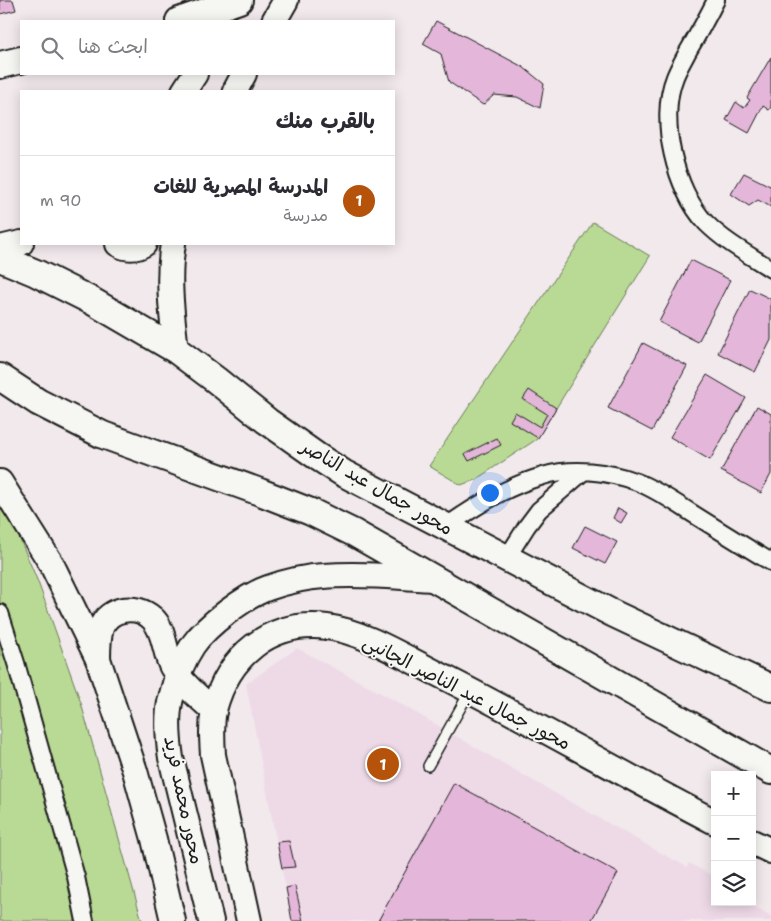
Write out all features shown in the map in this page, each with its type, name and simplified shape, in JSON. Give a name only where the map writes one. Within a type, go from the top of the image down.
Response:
[{"type":"main road","points":[[182,20],[239,0]]},
{"type":"main road","points":[[227,20],[239,0]]},
{"type":"main road","points":[[275,20],[286,0]]},
{"type":"main road","points":[[0,65],[20,60]]},
{"type":"main road","points":[[185,90],[194,75]]},
{"type":"main road","points":[[235,90],[243,75]]},
{"type":"main road","points":[[0,248],[20,243]]},
{"type":"main road","points":[[120,245],[131,248],[142,245]]},
{"type":"main road","points":[[173,245],[170,263],[170,293],[176,350]]},
{"type":"main road","name":"محور جمال عبد الناصر","points":[[0,258],[36,273],[92,301],[176,350],[267,421],[343,473],[612,614],[771,688]]},
{"type":"main road","points":[[0,377],[45,406],[103,435],[260,492],[311,512],[354,533],[771,771]]},
{"type":"main road","name":"محور محمد فريد","points":[[0,482],[51,563],[98,659],[137,779],[154,839],[173,921]]},
{"type":"main road","name":"محور محمد فريد","points":[[211,921],[170,749],[170,698],[193,645],[212,624],[240,603],[266,588],[291,581],[323,576],[362,575],[434,579]]},
{"type":"main road","points":[[98,659],[101,628],[105,620],[120,611],[137,610],[151,617],[157,623],[166,653],[178,676],[214,712]]},
{"type":"main road","name":"محور جمال عبد الناصر الجانبى","points":[[249,921],[213,755],[211,734],[214,712],[222,689],[245,654],[272,634],[289,628],[306,626],[328,627],[379,644],[470,690],[711,820]]},
{"type":"main road","points":[[756,844],[771,852]]},
{"type":"street","points":[[716,0],[675,77],[668,103],[667,124],[670,144],[692,203],[706,222],[726,241],[771,269]]},
{"type":"street","points":[[506,559],[527,526],[540,510],[583,472]]},
{"type":"street","points":[[445,527],[479,504],[529,481],[558,473],[611,474],[638,482],[669,499],[771,562]]},
{"type":"street","points":[[0,613],[16,663],[73,868],[85,921]]},
{"type":"lane","points":[[428,766],[470,690]]},
{"type":"shaded area","points":[[297,648],[392,699],[663,854],[687,867],[689,863],[711,875],[711,906],[752,906],[771,916],[771,921],[292,921],[246,684]]},
{"type":"green space","points":[[593,222],[650,256],[537,439],[475,480],[461,485],[429,466]]},
{"type":"green space","points":[[0,508],[16,530],[38,582],[81,703],[142,921],[0,921]]},
{"type":"building","points":[[0,0],[13,0],[16,10],[0,14]]},
{"type":"building","points":[[436,21],[523,67],[544,84],[540,108],[517,97],[494,95],[483,105],[449,82],[441,54],[423,44]]},
{"type":"building","points":[[771,57],[771,107],[769,110],[763,106],[749,133],[726,120],[736,102],[744,108],[750,100],[747,98]]},
{"type":"building","points":[[744,173],[771,185],[771,207],[758,200],[749,206],[731,194]]},
{"type":"building","points":[[691,260],[730,280],[698,342],[659,322]]},
{"type":"building","points":[[750,289],[771,299],[771,340],[755,372],[718,353]]},
{"type":"building","points":[[643,343],[687,366],[652,431],[608,408]]},
{"type":"building","points":[[707,375],[746,398],[710,460],[670,437]]},
{"type":"building","points":[[529,390],[556,408],[538,438],[510,421],[515,412],[540,427],[547,414],[523,399]]},
{"type":"building","points":[[757,406],[771,414],[771,474],[761,493],[721,471]]},
{"type":"building","points":[[497,438],[501,445],[469,461],[465,454]]},
{"type":"building","points":[[618,508],[627,513],[621,523],[613,518]]},
{"type":"building","points":[[585,526],[617,542],[605,564],[573,548]]},
{"type":"building","points":[[454,783],[618,873],[591,921],[378,921]]},
{"type":"building","points":[[289,841],[295,867],[282,868],[277,842]]},
{"type":"building","points":[[295,886],[303,921],[292,921],[286,888]]},
{"type":"place","name":"المدرسة المصرية للغات","points":[[383,764]]}]
